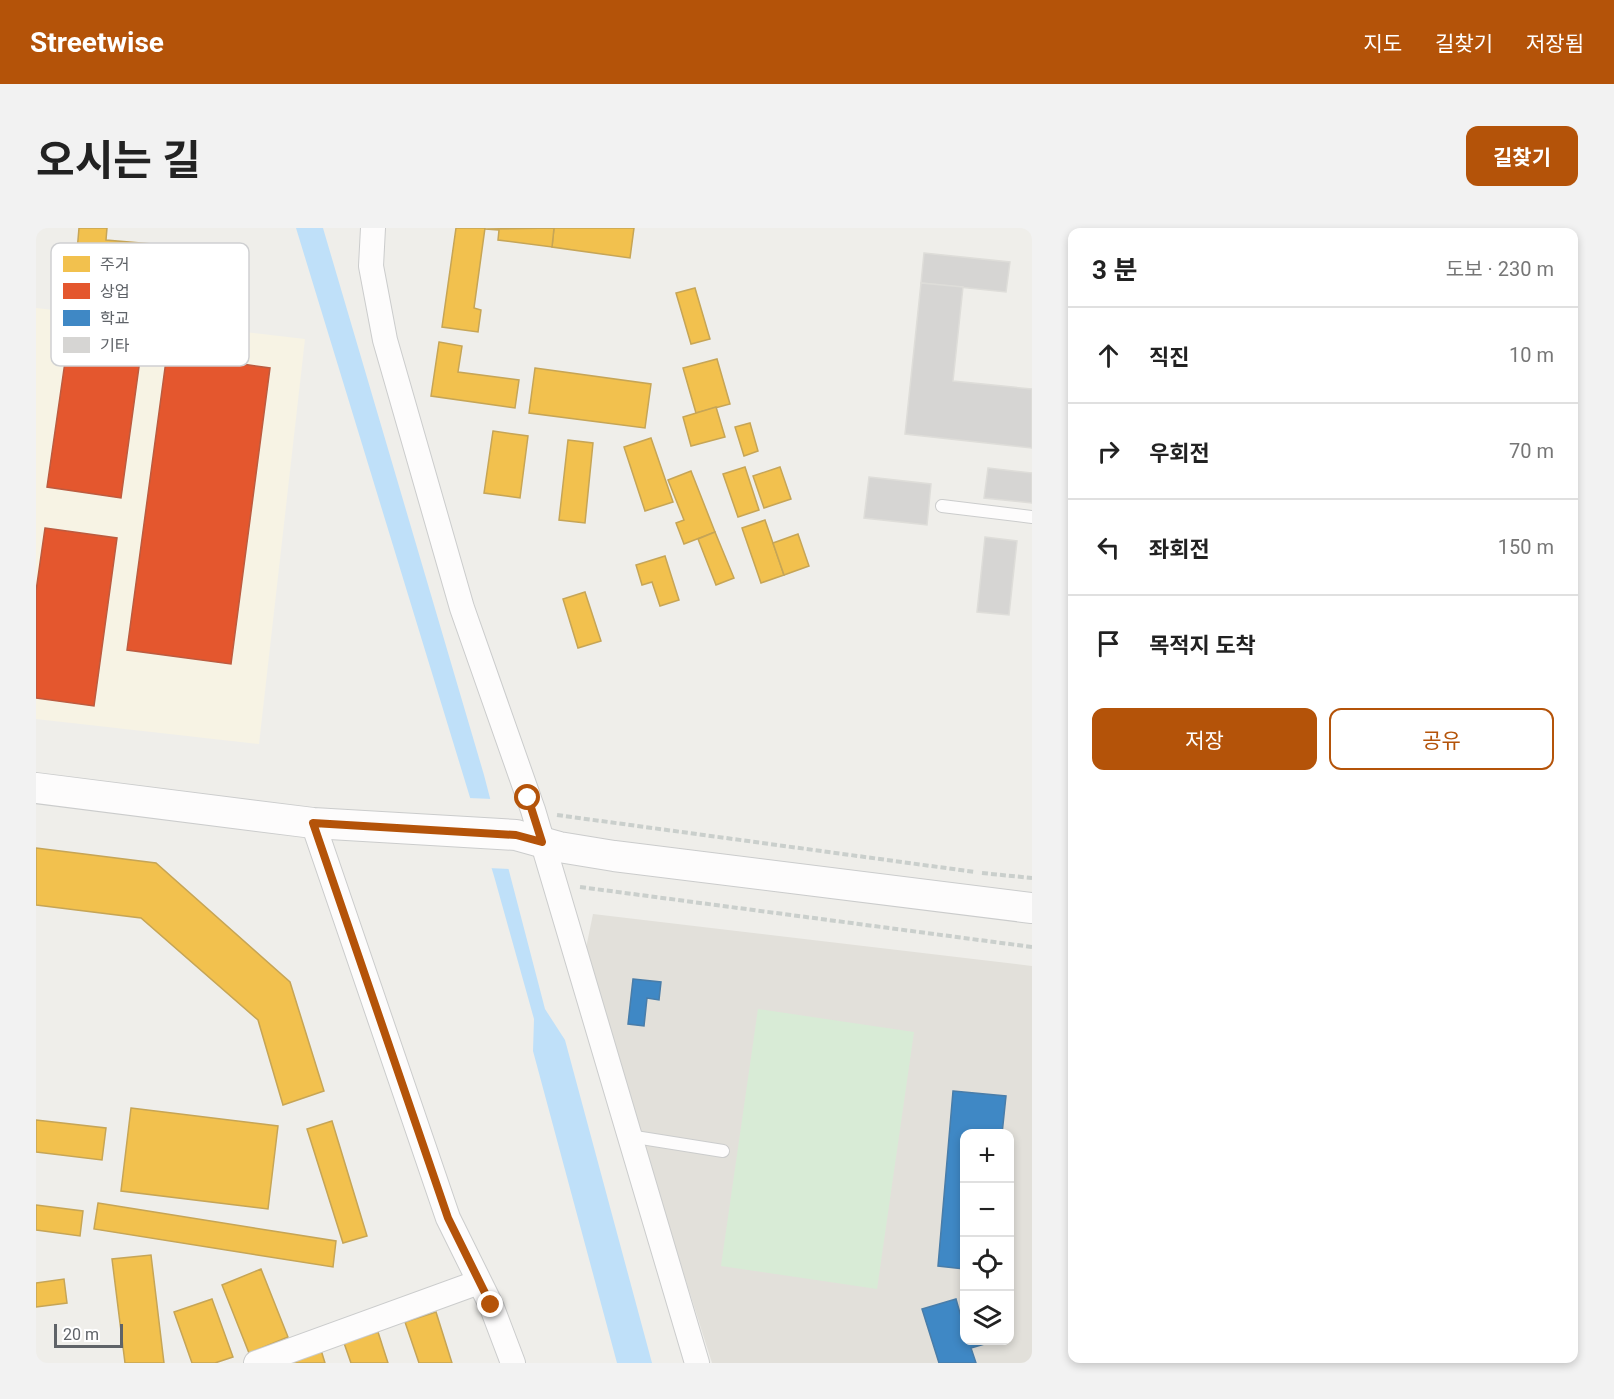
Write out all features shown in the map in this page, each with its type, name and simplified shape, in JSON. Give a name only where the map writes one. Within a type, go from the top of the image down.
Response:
[{"type":"street","points":[[373,228],[371,266],[385,340],[462,608],[533,810],[529,838],[556,884],[697,1363]]},
{"type":"street","points":[[36,788],[313,823],[529,838],[614,856],[1032,908]]},
{"type":"street","points":[[313,823],[448,1218],[479,1281],[513,1363]]},
{"type":"street","points":[[256,1363],[479,1281]]},
{"type":"lane","points":[[942,506],[1032,517]]},
{"type":"lane","points":[[629,1136],[723,1151]]},
{"type":"path","points":[[533,810],[575,819],[1032,878]]},
{"type":"path","points":[[556,884],[1032,947]]},
{"type":"shaded area","points":[[36,308],[51,310],[51,366],[249,366],[249,333],[305,339],[259,744],[36,719]]},
{"type":"shaded area","points":[[593,914],[1032,966],[1032,1363],[712,1363],[649,1164],[586,948]]},
{"type":"green space","points":[[758,1009],[914,1032],[877,1289],[721,1266]]},
{"type":"water","points":[[296,228],[323,228],[484,775],[545,1009],[565,1040],[652,1363],[617,1363],[533,1051],[534,1019],[494,876]]},
{"type":"pier","points":[[468,798],[493,799],[511,869],[488,868]]},
{"type":"building: 주거","points":[[79,228],[107,228],[106,240],[141,243],[78,243]]},
{"type":"building: 주거","points":[[456,228],[485,228],[474,308],[481,310],[478,332],[442,327]]},
{"type":"building: 주거","points":[[554,228],[634,228],[630,258],[552,247]]},
{"type":"building: 주거","points":[[554,228],[552,247],[498,240],[499,230],[485,229]]},
{"type":"building: 주거","points":[[695,288],[710,339],[691,344],[676,293]]},
{"type":"building: 주거","points":[[439,342],[462,346],[458,372],[519,380],[515,408],[431,396]]},
{"type":"building: 주거","points":[[717,359],[730,404],[696,413],[683,368]]},
{"type":"building: 주거","points":[[535,368],[651,384],[645,428],[529,413]]},
{"type":"building: 주거","points":[[716,407],[725,437],[691,446],[683,417]]},
{"type":"building: 주거","points":[[750,423],[758,451],[744,456],[735,427]]},
{"type":"building: 주거","points":[[493,431],[528,436],[520,498],[484,493]]},
{"type":"building: 주거","points":[[651,438],[673,502],[645,511],[624,447]]},
{"type":"building: 주거","points":[[568,440],[593,443],[585,523],[559,520]]},
{"type":"building: 주거","points":[[745,467],[759,510],[738,517],[723,474]]},
{"type":"building: 주거","points":[[780,467],[791,499],[764,508],[753,476]]},
{"type":"building: 주거","points":[[691,471],[715,532],[684,544],[676,523],[684,520],[668,480]]},
{"type":"building: 주거","points":[[765,520],[784,575],[761,583],[742,528]]},
{"type":"building: 주거","points":[[715,532],[734,578],[716,585],[698,539]]},
{"type":"building: 주거","points":[[798,534],[809,566],[784,575],[773,543]]},
{"type":"building: 주거","points":[[665,556],[679,600],[660,606],[652,582],[642,585],[636,565]]},
{"type":"building: 주거","points":[[585,592],[601,641],[578,648],[563,599]]},
{"type":"building: 주거","points":[[36,848],[156,863],[290,982],[324,1091],[283,1105],[258,1020],[141,918],[36,905]]},
{"type":"building: 주거","points":[[131,1108],[278,1126],[268,1209],[121,1191]]},
{"type":"building: 주거","points":[[36,1120],[106,1128],[102,1160],[36,1152]]},
{"type":"building: 주거","points":[[332,1121],[367,1236],[343,1243],[307,1129]]},
{"type":"building: 주거","points":[[98,1203],[336,1241],[333,1267],[94,1229]]},
{"type":"building: 주거","points":[[36,1205],[83,1211],[80,1236],[36,1230]]},
{"type":"building: 주거","points":[[151,1255],[164,1363],[125,1363],[112,1259]]},
{"type":"building: 주거","points":[[261,1269],[288,1337],[249,1353],[222,1285]]},
{"type":"building: 주거","points":[[64,1279],[67,1303],[36,1307],[36,1283]]},
{"type":"building: 주거","points":[[212,1299],[233,1357],[215,1363],[192,1363],[174,1312]]},
{"type":"building: 주거","points":[[436,1312],[452,1363],[419,1363],[405,1322]]},
{"type":"building: 주거","points":[[378,1332],[388,1363],[351,1363],[344,1343]]},
{"type":"building: 주거","points":[[321,1350],[325,1363],[281,1363]]},
{"type":"building: 상업","points":[[249,365],[270,368],[231,664],[127,650],[165,366]]},
{"type":"building: 상업","points":[[64,366],[139,366],[121,498],[47,487]]},
{"type":"building: 상업","points":[[45,528],[117,538],[94,706],[36,698],[36,591]]},
{"type":"building: 학교","points":[[633,979],[661,982],[659,1000],[647,998],[644,1026],[628,1024]]},
{"type":"building: 학교","points":[[953,1091],[1006,1096],[1003,1129],[960,1129],[960,1269],[938,1266]]},
{"type":"building: 학교","points":[[956,1299],[960,1313],[960,1345],[981,1345],[971,1348],[976,1363],[939,1363],[922,1309]]},
{"type":"building: 기타","points":[[924,253],[1010,262],[1006,292],[921,283]]},
{"type":"building: 기타","points":[[921,283],[963,287],[953,381],[1032,389],[1032,448],[905,434]]},
{"type":"building: 기타","points":[[988,468],[1032,473],[1032,503],[984,498]]},
{"type":"building: 기타","points":[[869,477],[931,484],[927,525],[864,518]]},
{"type":"building: 기타","points":[[985,537],[1017,541],[1009,615],[977,612]]},
{"type":"route","points":[[491,1305],[448,1218],[313,823],[516,835],[542,842],[528,798]]}]
